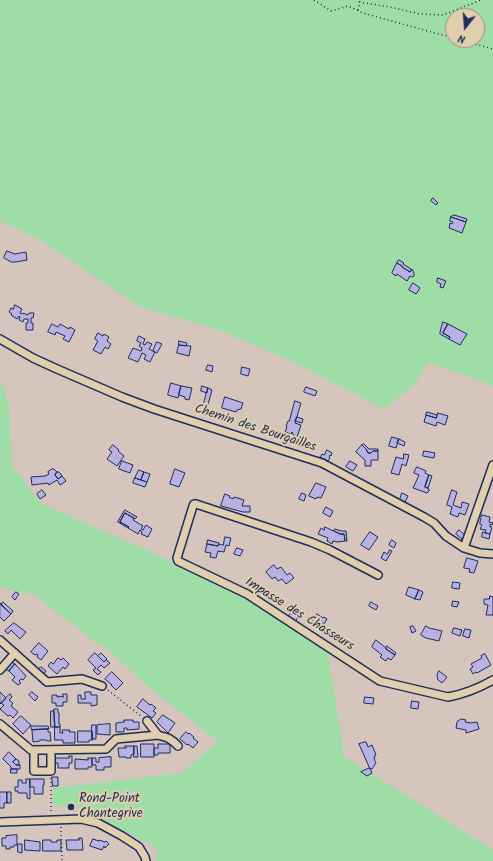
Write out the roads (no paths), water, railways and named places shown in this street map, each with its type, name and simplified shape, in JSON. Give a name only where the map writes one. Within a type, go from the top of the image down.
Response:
[{"type":"street","name":"Chemin des Bourgailles","points":[[0,340],[33,358],[122,397],[154,409],[322,463],[424,517],[434,523],[446,536],[464,548],[480,553],[493,554]]},
{"type":"street","points":[[464,548],[493,465]]},
{"type":"street","name":"Impasse des Chasseurs","points":[[378,575],[330,550],[311,542],[196,504],[192,506],[177,558],[178,561],[252,597],[380,681],[448,697],[479,688],[493,680]]},
{"type":"street","points":[[0,640],[47,682],[82,679],[102,686]]},
{"type":"street","points":[[0,670],[15,653]]},
{"type":"street","points":[[147,721],[158,736]]},
{"type":"street","points":[[0,724],[31,750],[106,749],[116,739],[158,736],[168,738],[178,746]]},
{"type":"street","points":[[34,750],[34,771],[51,771],[51,750]]},
{"type":"street","points":[[0,822],[81,819],[98,823],[140,848],[146,861]]},
{"type":"place","name":"Rond-Point Chantegrive","points":[[71,807]]}]
